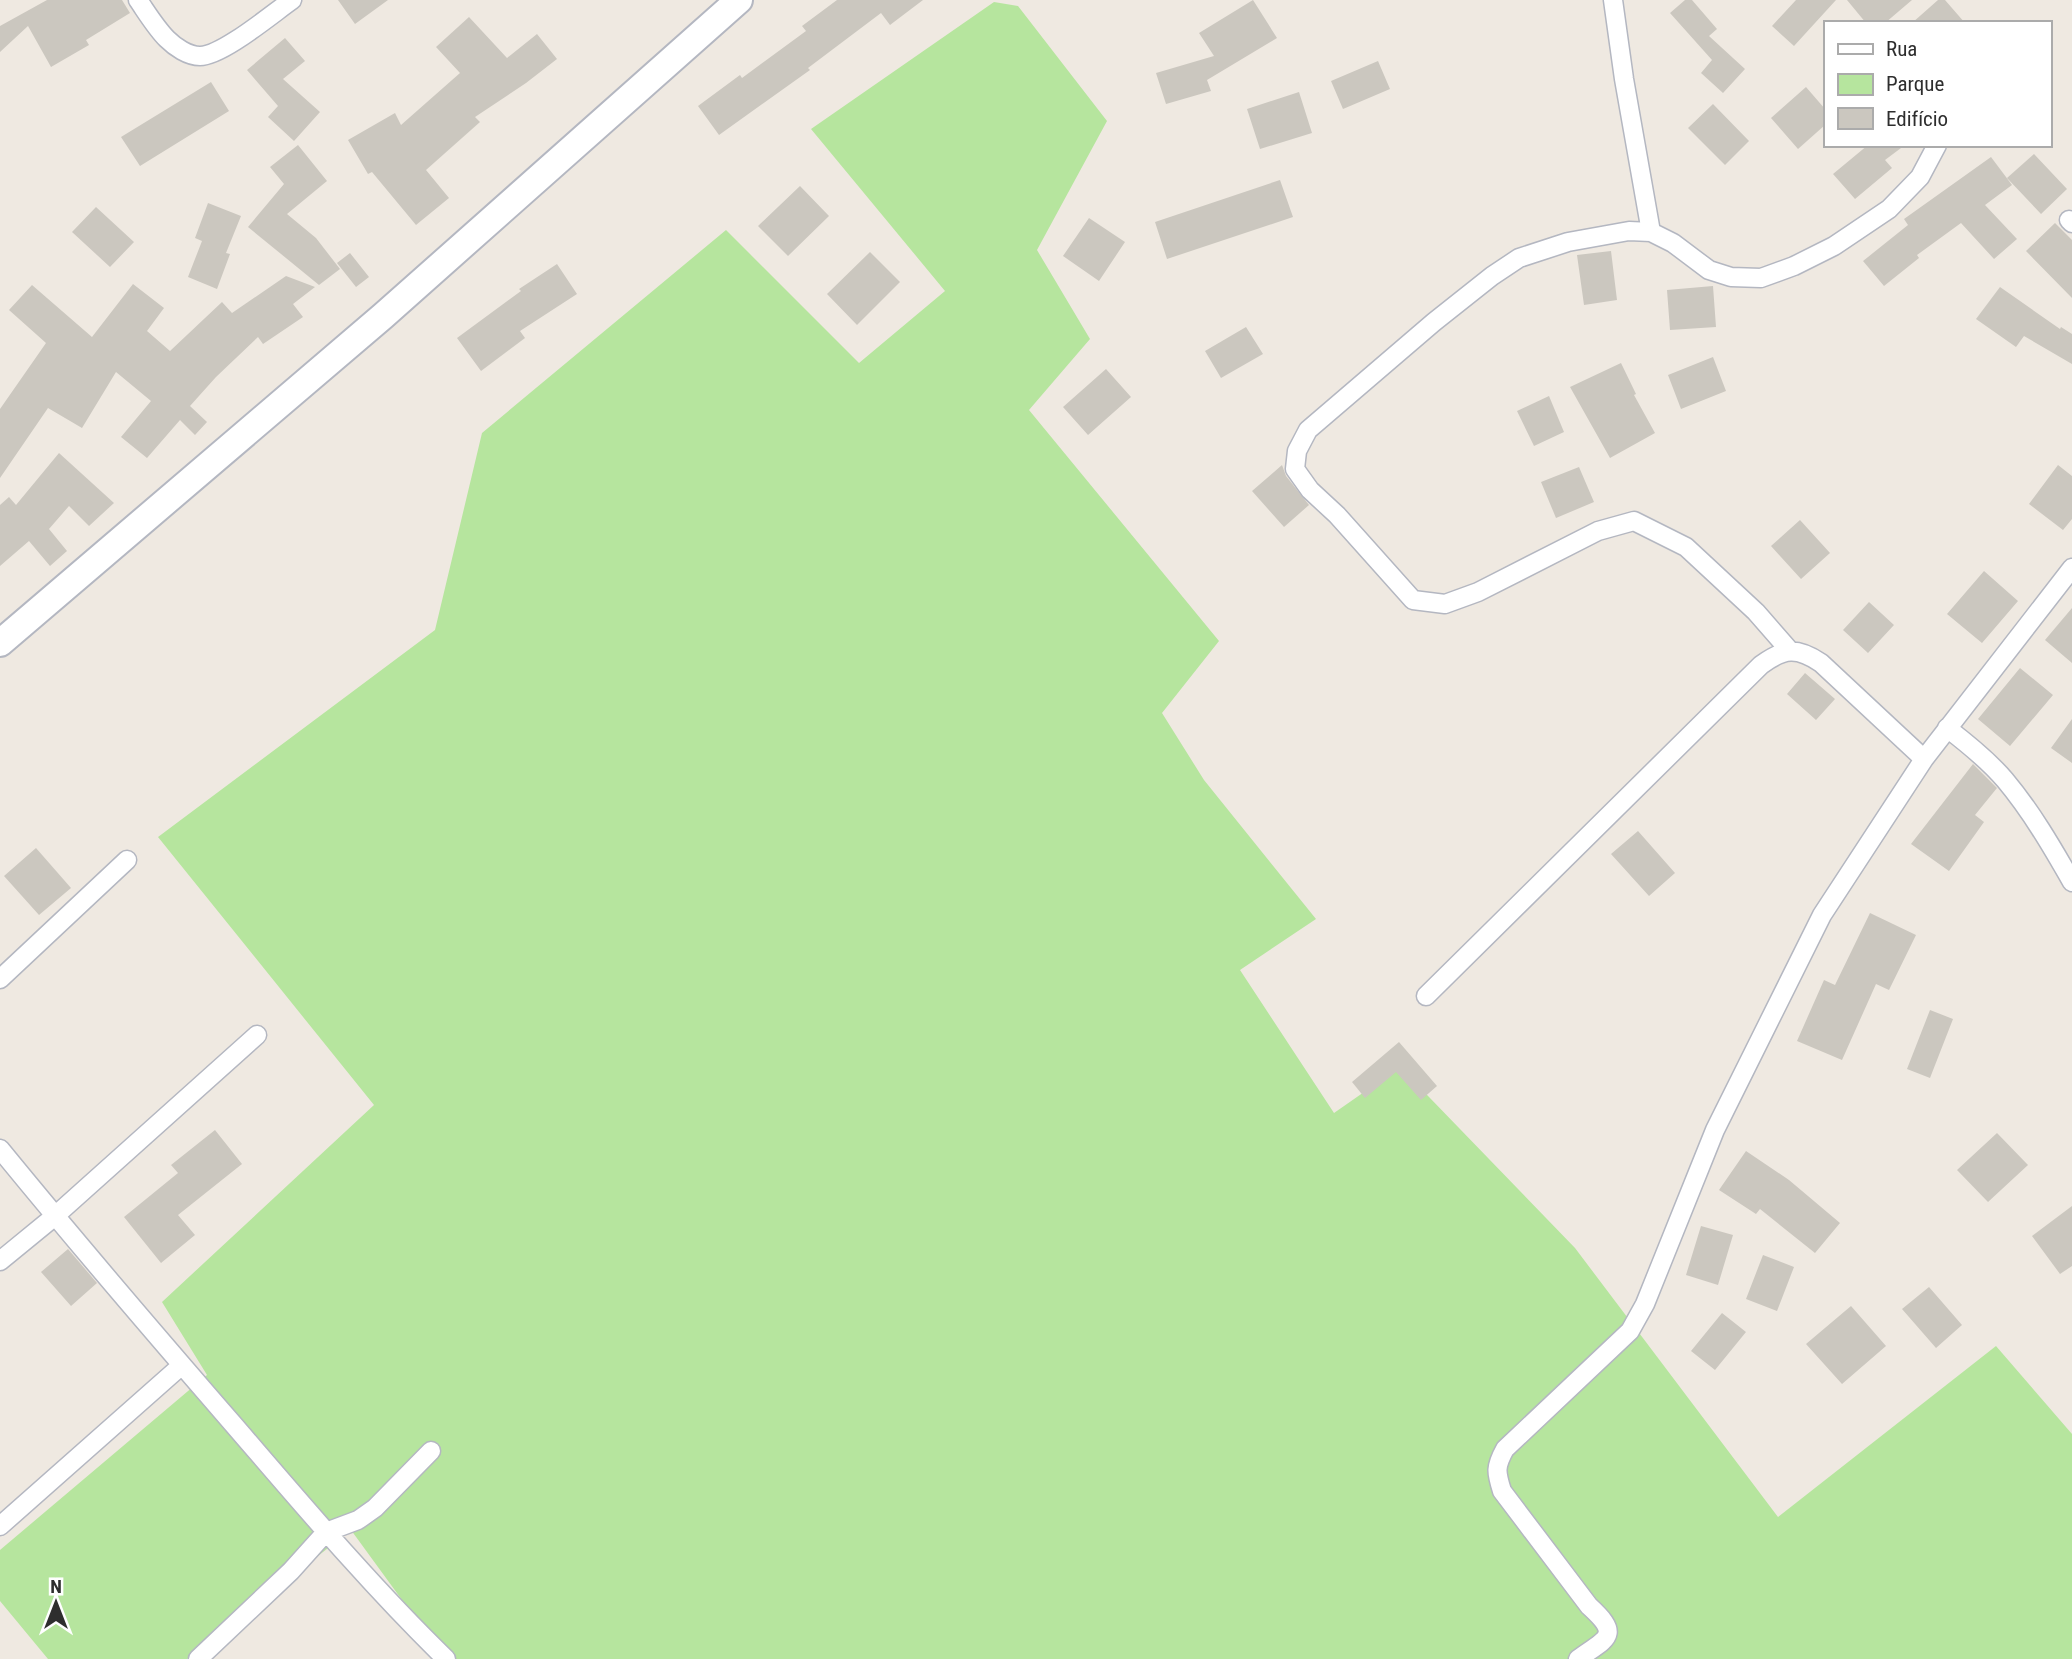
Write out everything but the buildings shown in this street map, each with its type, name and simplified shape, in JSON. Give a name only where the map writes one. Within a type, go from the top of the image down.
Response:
[{"type":"main road","points":[[0,643],[383,316],[739,0]]},
{"type":"street","points":[[138,0],[166,39],[181,51],[197,57],[211,55],[223,48],[292,0]]},
{"type":"street","points":[[1613,0],[1651,232]]},
{"type":"street","points":[[1790,651],[1756,612],[1686,547],[1634,521],[1598,531],[1478,592],[1445,604],[1413,600],[1310,490],[1295,469],[1297,451],[1308,430],[1492,276],[1519,258],[1568,242],[1629,231],[1651,232],[1673,243],[1709,270],[1731,277],[1761,278],[1794,266],[1834,246],[1889,209],[1920,177],[1936,147]]},
{"type":"street","points":[[1578,1659],[1607,1637],[1609,1631],[1605,1620],[1589,1605],[1502,1491],[1496,1473],[1499,1459],[1506,1449],[1630,1331],[1646,1304],[1715,1130],[1822,915],[1924,759],[2072,568]]},
{"type":"street","points":[[1426,996],[1761,664],[1777,654],[1790,651],[1807,654],[1821,663],[1924,759]]},
{"type":"street","points":[[1947,728],[2006,781],[2053,847],[2072,882]]},
{"type":"street","points":[[0,979],[127,860]]},
{"type":"street","points":[[0,1261],[55,1216],[257,1035]]},
{"type":"street","points":[[0,1149],[326,1532],[395,1609],[446,1659]]},
{"type":"street","points":[[0,1526],[182,1366]]},
{"type":"street","points":[[198,1659],[291,1571],[326,1532],[358,1520],[375,1508],[431,1451]]},
{"type":"green space","points":[[994,2],[1018,6],[1107,121],[1037,250],[1090,339],[1029,410],[1219,641],[1162,713],[1204,780],[1316,919],[1240,970],[1334,1113],[1400,1067],[1575,1248],[1778,1517],[1996,1346],[2072,1434],[2072,1659],[445,1659],[351,1530],[187,1659],[48,1659],[0,1601],[0,1550],[207,1375],[162,1302],[374,1105],[158,837],[435,630],[482,433],[726,230],[859,363],[945,291],[811,129]]}]
